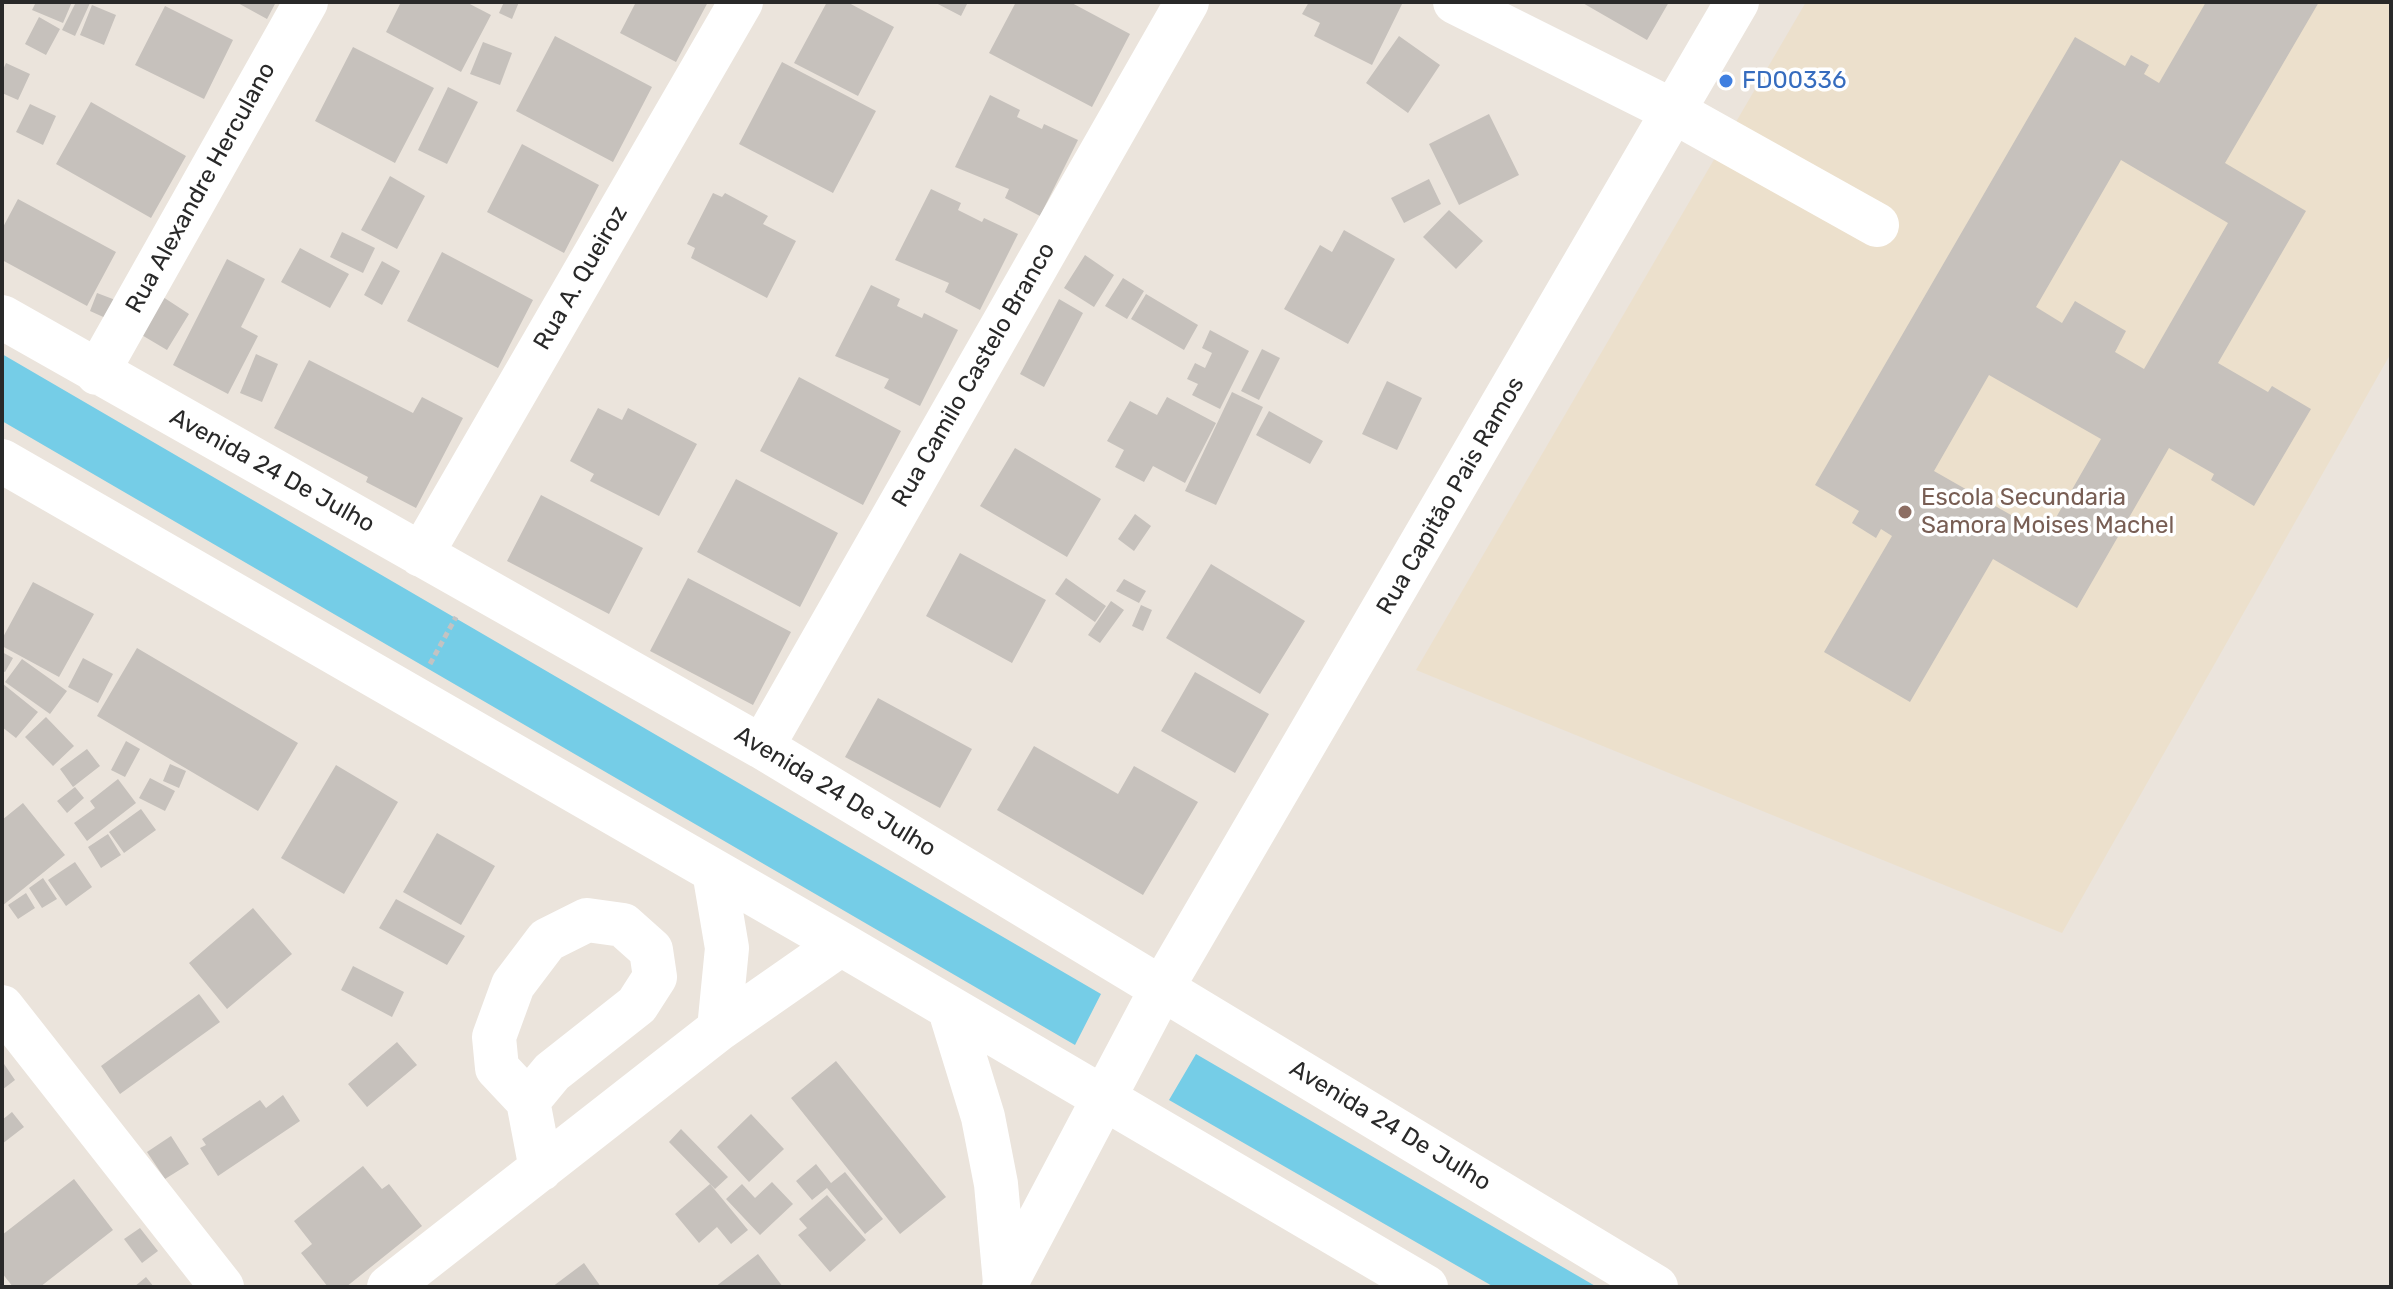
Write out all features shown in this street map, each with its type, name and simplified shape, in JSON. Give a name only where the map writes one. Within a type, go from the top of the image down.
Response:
[{"type":"street","name":"Rua Alexandre Herculano","points":[[97,373],[306,2]]},
{"type":"street","name":"Rua A. Queiroz","points":[[421,555],[741,2]]},
{"type":"street","name":"Rua Camilo Castelo Branco","points":[[762,747],[1187,2]]},
{"type":"street","points":[[1455,2],[1673,111],[1877,225]]},
{"type":"street","name":"Rua Capitão Pais Ramos","points":[[1004,1285],[1162,988],[1449,501],[1737,2]]},
{"type":"street","name":"Avenida 24 De Julho","points":[[2,317],[762,747],[1656,1287]]},
{"type":"street","points":[[2,461],[841,944],[1426,1287]]},
{"type":"street","points":[[714,871],[727,948],[719,1029]]},
{"type":"street","points":[[389,1287],[719,1029],[841,944]]},
{"type":"street","points":[[2,1007],[222,1287]]},
{"type":"street","points":[[950,1010],[988,1144],[996,1184],[1004,1285]]},
{"type":"street","points":[[528,1101],[541,1169]]},
{"type":"path","points":[[412,697],[474,585]]},
{"type":"shaded area","name":"Escola Secundaria Samora Moises Machel","points":[[1806,2],[2391,2],[2391,353],[2062,933],[1416,670]]},
{"type":"water","points":[[2,354],[1101,994],[1075,1045],[2,421]]},
{"type":"water","points":[[1196,1054],[1597,1287],[1494,1287],[1169,1100]]},
{"type":"building","points":[[36,2],[72,2],[63,23],[32,10]]},
{"type":"building","points":[[76,2],[90,3],[75,36],[62,30]]},
{"type":"building","points":[[236,2],[276,2],[267,19]]},
{"type":"building","points":[[401,2],[466,2],[491,15],[461,72],[386,32]]},
{"type":"building","points":[[504,2],[519,2],[512,19],[499,13]]},
{"type":"building","points":[[636,2],[708,2],[676,62],[620,33]]},
{"type":"building","points":[[827,2],[847,2],[894,27],[858,96],[794,63]]},
{"type":"building","points":[[934,2],[968,2],[961,16]]},
{"type":"building","points":[[1016,2],[1070,2],[1130,34],[1092,107],[989,53]]},
{"type":"building","points":[[1309,2],[1403,2],[1372,65],[1314,36],[1320,23],[1302,14]]},
{"type":"building","points":[[1581,2],[1669,2],[1647,40]]},
{"type":"building","points":[[2206,2],[2319,2],[2225,163],[2306,211],[2218,363],[2268,392],[2272,386],[2311,409],[2254,506],[2211,480],[2214,474],[2169,448],[2077,608],[1993,559],[1910,702],[1824,652],[1892,536],[1881,529],[1876,538],[1852,523],[1859,511],[1815,485],[2075,37],[2125,66],[2131,55],[2149,65],[2144,74],[2159,83]],"holes":[[[2121,160],[2228,223],[2144,369],[2115,352],[2126,331],[2075,301],[2062,323],[2036,307]],[[1989,375],[2101,439],[2046,535],[1934,471]]]},
{"type":"building","points":[[92,5],[116,15],[104,45],[80,35]]},
{"type":"building","points":[[165,6],[233,40],[204,99],[135,65]]},
{"type":"building","points":[[39,17],[60,29],[46,55],[25,44]]},
{"type":"building","points":[[555,36],[652,87],[613,162],[516,111]]},
{"type":"building","points":[[1399,36],[1440,65],[1408,113],[1366,83]]},
{"type":"building","points":[[483,42],[512,53],[500,85],[470,74]]},
{"type":"building","points":[[353,47],[434,88],[395,163],[315,121]]},
{"type":"building","points":[[782,62],[876,111],[833,193],[739,144]]},
{"type":"building","points":[[6,63],[30,74],[18,100],[2,93],[2,72]]},
{"type":"building","points":[[448,87],[478,102],[447,164],[418,150]]},
{"type":"building","points":[[990,95],[1020,110],[1017,117],[1042,129],[1044,124],[1078,140],[1040,216],[1005,198],[1009,189],[955,167]]},
{"type":"building","points":[[91,102],[186,156],[151,218],[56,164]]},
{"type":"building","points":[[30,104],[56,116],[43,145],[16,132]]},
{"type":"building","points":[[1489,114],[1519,175],[1459,205],[1429,144]]},
{"type":"building","points":[[522,144],[599,185],[564,253],[487,212]]},
{"type":"building","points":[[390,176],[425,196],[397,249],[361,230]]},
{"type":"building","points":[[1429,179],[1441,204],[1404,223],[1391,198]]},
{"type":"building","points":[[931,189],[961,203],[958,210],[1018,234],[980,310],[945,292],[949,283],[895,260]]},
{"type":"building","points":[[713,193],[722,197],[725,193],[768,216],[763,224],[796,241],[767,298],[691,258],[695,248],[687,244]]},
{"type":"building","points":[[18,199],[116,252],[87,306],[2,260],[2,229]]},
{"type":"building","points":[[1449,210],[1483,241],[1456,269],[1423,237]]},
{"type":"building","points":[[1344,230],[1395,259],[1348,344],[1284,309],[1320,245],[1332,252]]},
{"type":"building","points":[[342,232],[375,248],[363,273],[330,257]]},
{"type":"building","points":[[300,248],[349,274],[330,308],[281,282]]},
{"type":"building","points":[[442,252],[533,300],[498,368],[407,321]]},
{"type":"building","points":[[1085,255],[1114,275],[1094,307],[1064,288]]},
{"type":"building","points":[[227,259],[265,279],[241,327],[258,336],[228,394],[173,365]]},
{"type":"building","points":[[382,261],[400,271],[382,305],[364,295]]},
{"type":"building","points":[[1123,278],[1144,291],[1127,319],[1105,306]]},
{"type":"building","points":[[871,285],[900,299],[897,306],[922,318],[924,313],[958,330],[920,406],[884,388],[889,379],[835,356]]},
{"type":"building","points":[[97,293],[118,301],[110,320],[90,311]]},
{"type":"building","points":[[1146,294],[1198,325],[1184,350],[1131,319]]},
{"type":"building","points":[[163,297],[189,314],[167,350],[140,334]]},
{"type":"building","points":[[1059,299],[1083,313],[1044,387],[1020,374]]},
{"type":"building","points":[[1210,330],[1249,351],[1220,409],[1192,395],[1198,384],[1187,379],[1195,363],[1205,368],[1212,353],[1202,348]]},
{"type":"building","points":[[1262,349],[1280,358],[1259,400],[1241,391]]},
{"type":"building","points":[[256,354],[278,364],[262,402],[240,393]]},
{"type":"building","points":[[309,360],[413,413],[422,397],[463,418],[416,508],[366,482],[368,477],[274,428]]},
{"type":"building","points":[[799,377],[901,431],[863,505],[760,451]]},
{"type":"building","points":[[1387,381],[1422,398],[1397,450],[1362,434]]},
{"type":"building","points":[[1232,392],[1263,407],[1216,505],[1185,491]]},
{"type":"building","points":[[1167,397],[1216,423],[1185,483],[1153,466],[1144,482],[1115,467],[1124,450],[1107,441],[1130,401],[1157,415]]},
{"type":"building","points":[[598,408],[622,420],[628,408],[697,444],[659,516],[590,481],[594,474],[570,461]]},
{"type":"building","points":[[1269,411],[1323,441],[1310,464],[1256,435]]},
{"type":"building","points":[[1015,448],[1101,499],[1067,557],[980,506]]},
{"type":"building","points":[[736,479],[838,533],[800,607],[697,552]]},
{"type":"building","points":[[541,495],[643,548],[609,614],[507,561]]},
{"type":"building","points":[[1135,514],[1151,526],[1134,551],[1118,539]]},
{"type":"building","points":[[960,553],[1046,600],[1012,663],[926,616]]},
{"type":"building","points":[[1211,564],[1305,621],[1260,694],[1166,638]]},
{"type":"building","points":[[688,578],[791,632],[753,705],[650,651]]},
{"type":"building","points":[[1066,578],[1106,606],[1095,622],[1055,594]]},
{"type":"building","points":[[1124,579],[1146,591],[1139,603],[1116,591]]},
{"type":"building","points":[[33,582],[94,614],[59,677],[2,646],[2,639]]},
{"type":"building","points":[[1111,601],[1124,610],[1100,643],[1088,635]]},
{"type":"building","points":[[1141,605],[1152,610],[1143,631],[1132,626]]},
{"type":"building","points":[[137,648],[298,743],[258,811],[97,716]]},
{"type":"building","points":[[2,652],[13,658],[5,672],[2,671]]},
{"type":"building","points":[[83,658],[113,674],[98,703],[68,687]]},
{"type":"building","points":[[22,659],[67,691],[50,714],[5,682]]},
{"type":"building","points":[[1195,672],[1269,714],[1235,773],[1161,731]]},
{"type":"building","points":[[2,683],[38,712],[16,738],[2,727]]},
{"type":"building","points":[[878,698],[972,749],[940,808],[845,757]]},
{"type":"building","points":[[46,717],[74,746],[53,766],[25,737]]},
{"type":"building","points":[[126,741],[140,749],[125,777],[111,770]]},
{"type":"building","points":[[1034,746],[1118,794],[1134,766],[1198,802],[1143,895],[997,810]]},
{"type":"building","points":[[87,749],[100,766],[73,787],[60,769]]},
{"type":"building","points":[[170,764],[186,771],[179,788],[163,781]]},
{"type":"building","points":[[336,765],[398,802],[344,894],[281,858]]},
{"type":"building","points":[[150,778],[175,791],[165,811],[139,798]]},
{"type":"building","points":[[118,779],[136,803],[87,841],[74,823],[95,808],[90,801]]},
{"type":"building","points":[[75,787],[84,798],[67,813],[57,801]]},
{"type":"building","points":[[23,803],[65,855],[2,906],[2,820]]},
{"type":"building","points":[[141,809],[156,830],[124,853],[109,832]]},
{"type":"building","points":[[437,833],[495,866],[461,925],[403,892]]},
{"type":"building","points":[[108,834],[121,855],[101,868],[88,847]]},
{"type":"building","points":[[75,862],[92,887],[66,906],[48,880]]},
{"type":"building","points":[[43,878],[57,899],[42,908],[29,888]]},
{"type":"building","points":[[26,893],[35,908],[18,919],[8,905]]},
{"type":"building","points":[[396,899],[465,936],[447,965],[379,928]]},
{"type":"building","points":[[253,908],[292,954],[227,1009],[189,963]]},
{"type":"building","points":[[353,966],[404,992],[392,1017],[341,990]]},
{"type":"building","points":[[199,994],[220,1022],[120,1094],[101,1066]]},
{"type":"building","points":[[397,1042],[417,1065],[367,1107],[348,1084]]},
{"type":"building","points":[[2,1061],[15,1080],[2,1090]]},
{"type":"building","points":[[836,1061],[946,1197],[900,1234],[791,1098]]},
{"type":"building","points":[[283,1095],[300,1121],[218,1176],[200,1148],[206,1145],[202,1139],[260,1100],[266,1108]]},
{"type":"building","points":[[12,1112],[24,1127],[2,1144],[2,1120]]},
{"type":"building","points":[[751,1114],[784,1149],[749,1182],[717,1147]]},
{"type":"building","points":[[681,1129],[728,1177],[715,1189],[669,1142]]},
{"type":"building","points":[[171,1136],[189,1164],[165,1179],[147,1152]]},
{"type":"building","points":[[816,1164],[831,1183],[845,1172],[883,1219],[865,1234],[827,1188],[812,1200],[796,1181]]},
{"type":"building","points":[[363,1166],[382,1189],[389,1184],[422,1226],[346,1287],[328,1287],[301,1253],[312,1244],[294,1221]]},
{"type":"building","points":[[74,1179],[113,1230],[40,1287],[13,1287],[2,1273],[2,1235]]},
{"type":"building","points":[[772,1182],[793,1204],[760,1235],[726,1199],[742,1184],[755,1198]]},
{"type":"building","points":[[710,1184],[748,1230],[731,1244],[717,1227],[699,1243],[675,1214]]},
{"type":"building","points":[[827,1195],[866,1240],[830,1272],[798,1235],[807,1228],[799,1219]]},
{"type":"building","points":[[140,1228],[158,1251],[142,1263],[124,1239]]},
{"type":"building","points":[[758,1254],[783,1287],[715,1287]]},
{"type":"building","points":[[584,1263],[601,1287],[552,1287]]},
{"type":"building","points":[[146,1277],[154,1287],[134,1287]]},
{"type":"place","name":"FD00336","points":[[1726,81]]},
{"type":"place","name":"Escola Secundaria Samora Moises Machel","points":[[1905,512]]}]
